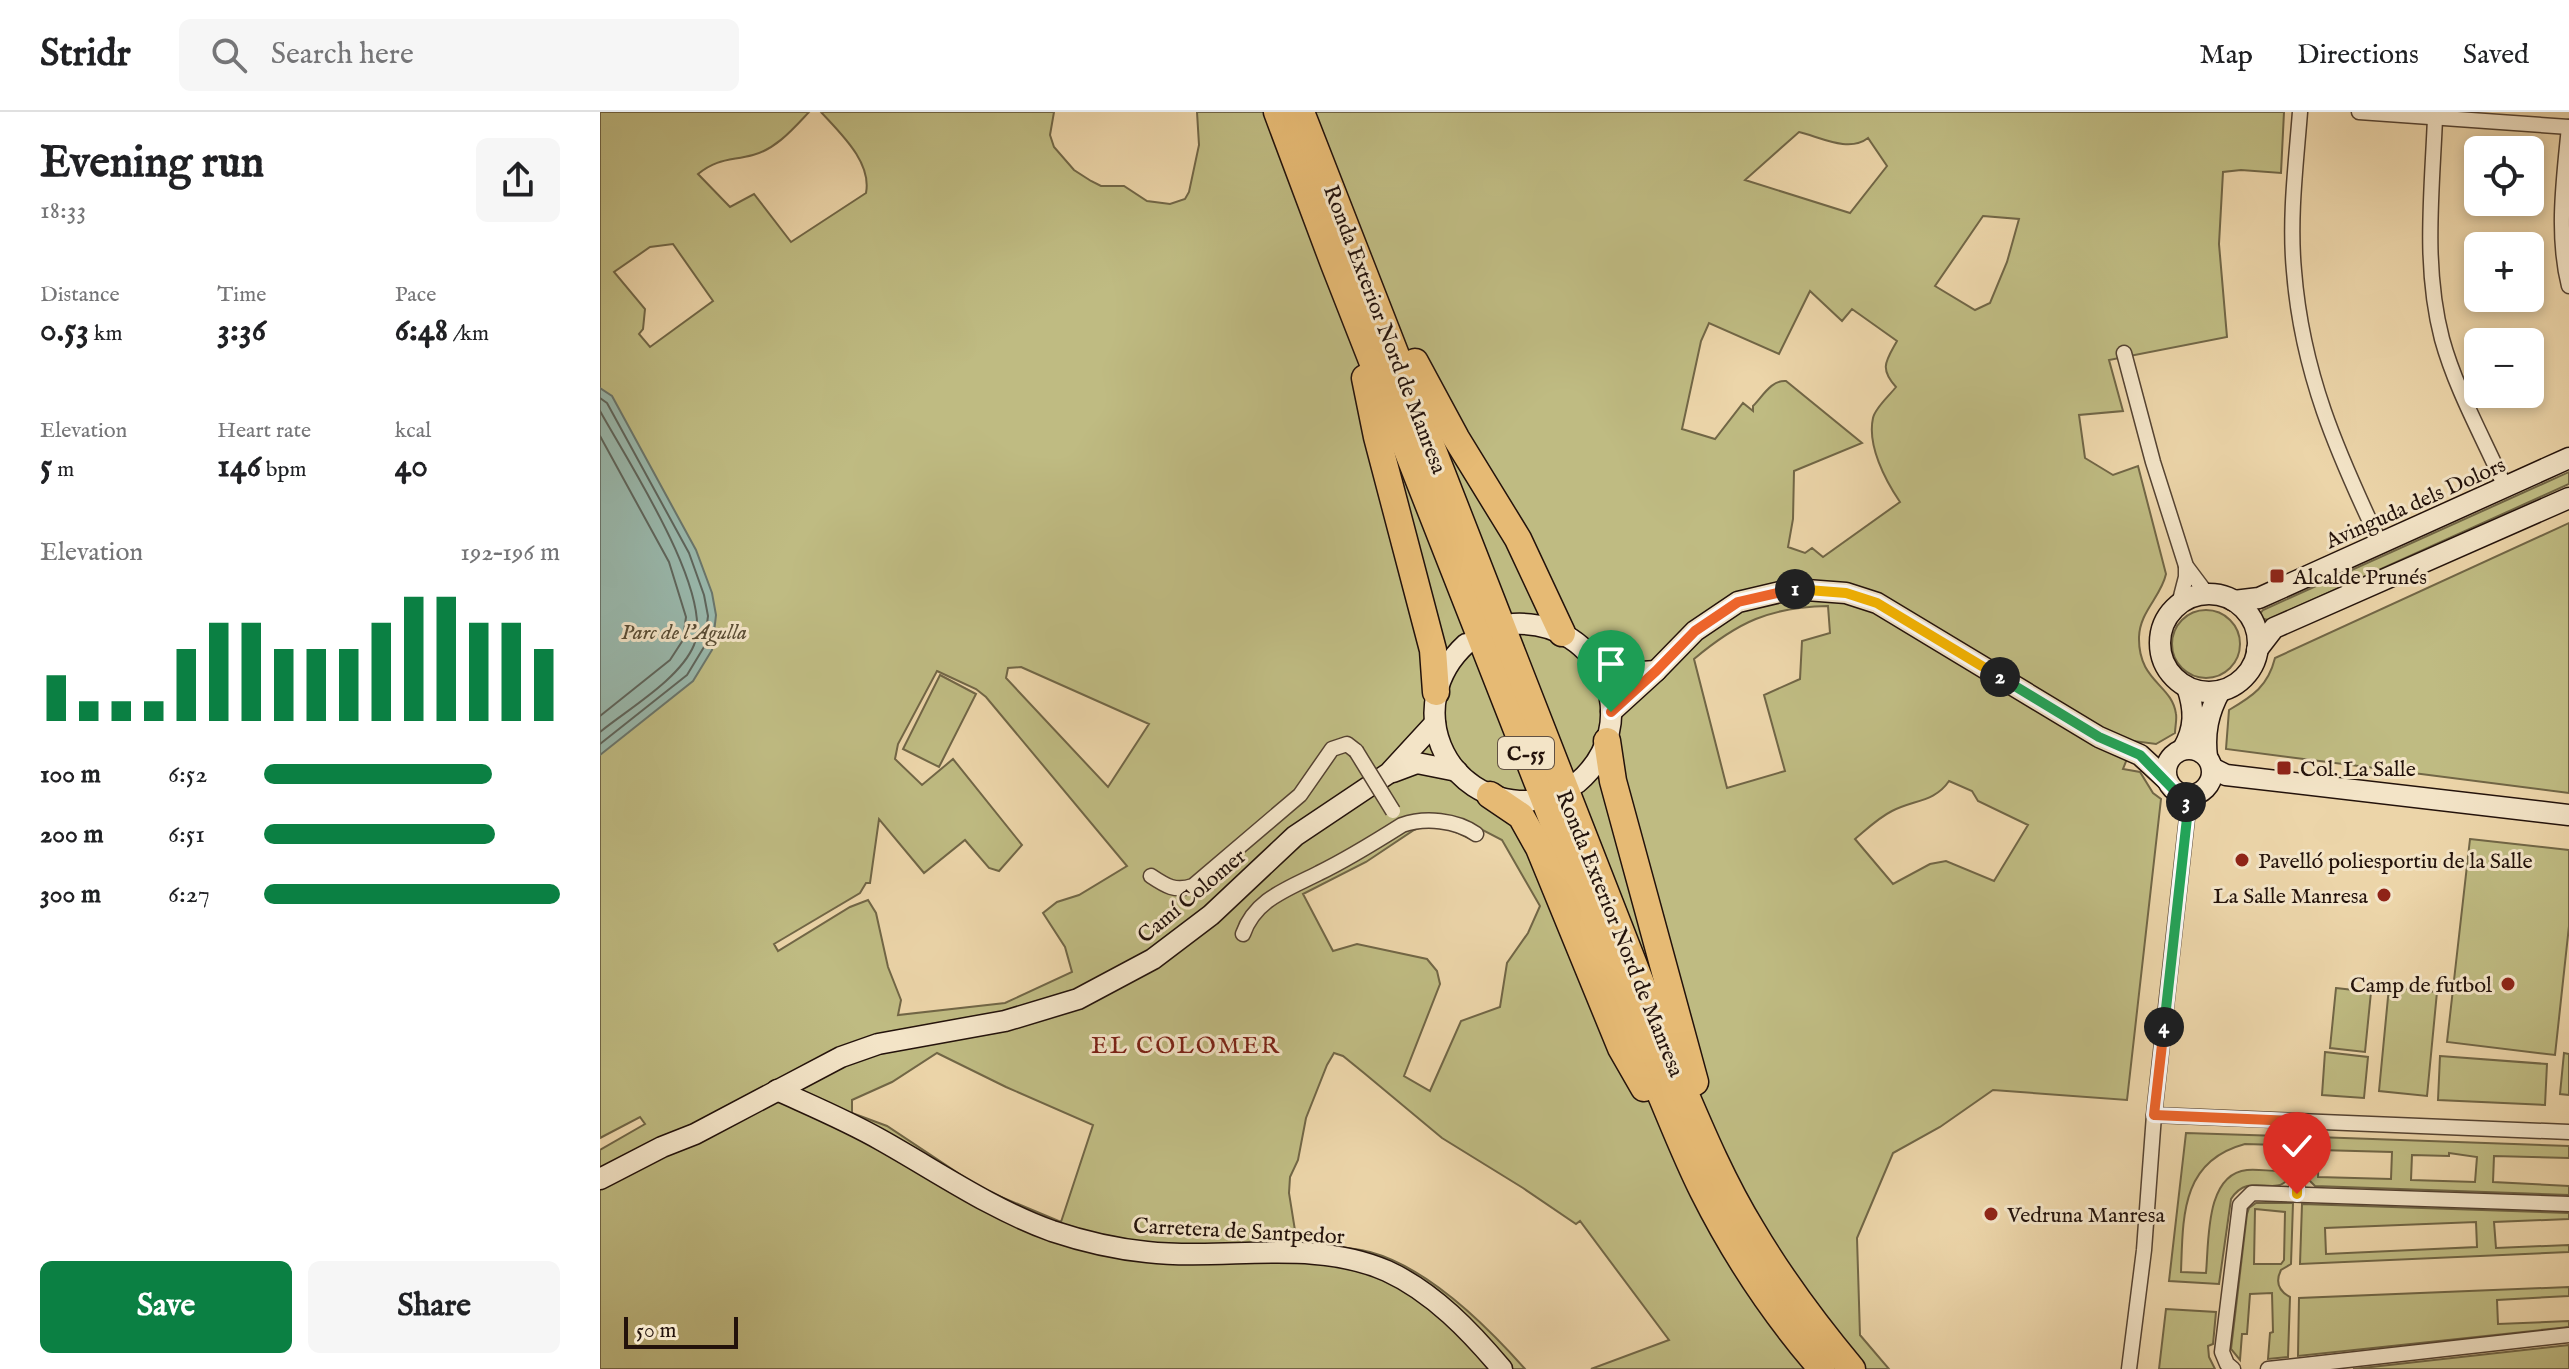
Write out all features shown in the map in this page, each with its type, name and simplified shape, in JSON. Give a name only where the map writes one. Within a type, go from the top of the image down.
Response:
[{"type":"highway","name":"Ronda Exterior Nord de Manresa","points":[[1277,112],[1652,1074],[1712,1182],[1752,1230],[1852,1369]]},
{"type":"highway","name":"Ronda Exterior Nord de Manresa","points":[[1301,112],[1673,1065],[1732,1244],[1765,1296],[1822,1369]]},
{"type":"highway","points":[[1351,238],[1427,387],[1518,539],[1562,633]]},
{"type":"highway","points":[[1351,308],[1377,437],[1433,650],[1436,692]]},
{"type":"highway","points":[[1607,741],[1613,781],[1712,1182]]},
{"type":"highway","points":[[1490,795],[1521,816],[1539,848],[1621,1048],[1712,1182]]},
{"type":"street","points":[[2300,112],[2293,269],[2302,340],[2315,390],[2339,456],[2380,543]]},
{"type":"street","points":[[2359,112],[2569,127],[2563,250],[2569,286]]},
{"type":"street","points":[[2435,118],[2429,225],[2431,276],[2437,317],[2452,368],[2505,487]]},
{"type":"street","points":[[2124,353],[2153,462],[2186,566],[2179,604]]},
{"type":"street","name":"Avinguda dels Dolors","points":[[2234,601],[2259,598],[2569,458]]},
{"type":"street","points":[[2257,650],[2255,625],[2248,614],[2224,596],[2207,594],[2189,598],[2179,604],[2162,626],[2160,648],[2170,673],[2187,687],[2203,692],[2220,691],[2245,676],[2257,650],[2274,628],[2569,498]]},
{"type":"street","points":[[2186,566],[2207,594]]},
{"type":"street","points":[[1611,712],[1695,631],[1738,602],[1793,589],[1846,593],[1877,603],[2099,737],[2140,755],[2173,789],[2183,795],[2194,795],[2206,788],[2211,779],[2205,741],[2210,710],[2220,691]]},
{"type":"street","points":[[1513,624],[1538,625],[1562,633],[1583,648],[1599,667],[1608,689],[1611,712],[1607,741],[1595,765],[1577,783]]},
{"type":"street","points":[[1466,644],[1447,666],[1436,692],[1435,723],[1442,749],[1457,771],[1478,789],[1505,800],[1530,801]]},
{"type":"street","points":[[1599,667],[1626,673],[1656,671]]},
{"type":"street","points":[[2167,780],[2167,763],[2190,738],[2194,720],[2193,703],[2187,687]]},
{"type":"street","name":"Camí Colomer","points":[[777,1090],[841,1057],[878,1044],[1005,1021],[1078,999],[1153,959],[1211,915],[1295,836],[1389,773],[1435,723]]},
{"type":"street","points":[[1151,876],[1168,888],[1182,890],[1193,886],[1300,795],[1332,749],[1347,744],[1356,751],[1402,825]]},
{"type":"street","points":[[2140,755],[2159,756],[2195,749],[2226,775],[2569,815]]},
{"type":"street","name":"Camí Colomer","points":[[1389,773],[1417,763],[1457,771]]},
{"type":"street","points":[[2129,1369],[2144,1250],[2154,1115],[2188,809],[2183,795]]},
{"type":"street","points":[[1243,934],[1248,918],[1275,894],[1319,873],[1402,825],[1415,821],[1462,824],[1476,834]]},
{"type":"street","points":[[600,1179],[695,1134],[777,1090]]},
{"type":"street","name":"Carretera de Santpedor","points":[[777,1090],[878,1138],[976,1196],[1053,1231],[1148,1252],[1310,1253],[1357,1260],[1389,1272],[1421,1291],[1476,1338],[1502,1369]]},
{"type":"street","points":[[2154,1115],[2569,1132]]},
{"type":"street","points":[[2297,1194],[2298,1121]]},
{"type":"street","points":[[2233,1369],[2222,1352],[2240,1205],[2252,1193],[2569,1204]]},
{"type":"street","points":[[2268,1369],[2569,1335]]},
{"type":"green space","name":"Parc de l'Agulla","points":[[600,112],[809,112],[784,138],[769,148],[718,163],[698,174],[730,207],[754,194],[791,242],[866,193],[867,181],[859,159],[821,112],[1054,112],[1050,135],[1054,147],[1074,170],[1101,186],[1124,186],[1147,201],[1170,204],[1185,199],[1189,192],[1199,145],[1197,112],[2284,112],[2281,173],[2223,172],[2219,244],[2227,337],[2109,360],[2123,411],[2079,415],[2085,458],[2113,475],[2138,466],[2166,574],[2140,628],[2140,652],[2149,673],[2173,704],[2176,716],[2175,733],[2156,744],[2134,741],[2123,769],[2140,772],[2153,793],[2161,799],[2127,1100],[1993,1090],[1940,1127],[1893,1153],[1857,1238],[1860,1335],[1889,1369],[1591,1369],[1669,1340],[1580,1221],[1576,1224],[1442,1138],[1343,1056],[1334,1053],[1306,1118],[1298,1160],[1290,1177],[1289,1193],[1297,1243],[1370,1252],[1414,1271],[1455,1300],[1493,1334],[1525,1369],[600,1369],[600,1150],[645,1124],[640,1117],[600,1138]],"holes":[[[1799,132],[1843,144],[1868,138],[1887,166],[1850,213],[1745,180]],[[1983,216],[2019,219],[2007,262],[1990,303],[1975,310],[1935,286]],[[673,244],[713,301],[650,347],[639,334],[643,329],[645,309],[614,272],[650,247]],[[1810,291],[1842,321],[1852,309],[1897,341],[1886,364],[1887,375],[1896,387],[1876,410],[1872,428],[1879,462],[1900,502],[1823,557],[1812,548],[1805,553],[1788,547],[1793,519],[1794,471],[1862,443],[1786,381],[1768,389],[1753,406],[1753,411],[1743,403],[1715,439],[1682,429],[1701,341],[1709,323],[1779,354]],[[1828,606],[1830,633],[1802,641],[1800,679],[1764,695],[1785,771],[1727,788],[1694,659],[1740,626],[1772,613]],[[1021,667],[1149,724],[1108,787],[1006,678],[1008,668]],[[937,671],[986,697],[1127,866],[1079,895],[1057,902],[1043,913],[1065,947],[1072,972],[1005,1003],[898,1015],[901,1000],[888,967],[876,913],[868,900],[850,907],[778,951],[774,944],[860,893],[866,883],[870,883],[879,819],[924,873],[965,840],[989,868],[999,871],[1022,845],[953,759],[922,785],[895,759],[898,744]],[[1949,781],[1972,791],[1978,801],[2028,825],[1994,881],[1946,861],[1930,864],[1893,884],[1855,839],[1887,814],[1937,793]],[[1427,825],[1442,826],[1473,840],[1479,828],[1502,840],[1540,906],[1528,933],[1507,963],[1500,1007],[1461,1021],[1430,1091],[1404,1076],[1440,984],[1437,971],[1427,959],[1357,944],[1333,951],[1303,894],[1366,862],[1414,830]],[[937,1053],[1093,1125],[1061,1222],[982,1189],[887,1126],[852,1113],[852,1100],[892,1082]]]},
{"type":"green space","points":[[2569,472],[2569,484],[2268,620],[2259,615],[2263,610]]},
{"type":"green space","points":[[2569,523],[2569,793],[2226,749],[2229,710],[2258,689],[2268,676],[2275,658]]},
{"type":"green space","points":[[2206,610],[2230,620],[2240,644],[2230,668],[2206,678],[2182,668],[2172,644],[2182,620]]},
{"type":"green space","points":[[940,675],[976,694],[939,767],[903,749]]},
{"type":"green space","name":"Camp de futbol","points":[[2470,839],[2569,850],[2569,926],[2555,1055],[2447,1042]]},
{"type":"green space","points":[[2389,987],[2437,992],[2427,1096],[2379,1091]]},
{"type":"green space","points":[[2336,988],[2371,992],[2365,1052],[2330,1048]]},
{"type":"green space","points":[[2325,1052],[2368,1057],[2364,1098],[2322,1095]]},
{"type":"green space","points":[[2564,1053],[2569,1054],[2569,1095],[2560,1094]]},
{"type":"green space","points":[[2440,1056],[2547,1064],[2545,1105],[2438,1100]]},
{"type":"green space","points":[[2186,1133],[2280,1136],[2289,1143],[2288,1179],[2276,1186],[2246,1187],[2231,1199],[2219,1284],[2169,1281]],"holes":[[[2245,1144],[2279,1145],[2279,1171],[2247,1170],[2233,1174],[2223,1183],[2212,1211],[2206,1273],[2181,1272],[2185,1211],[2197,1177],[2208,1163],[2224,1152]]]},
{"type":"green space","points":[[2316,1137],[2569,1146],[2569,1158],[2494,1156],[2493,1182],[2569,1186],[2569,1195],[2315,1186],[2307,1178],[2308,1144]],"holes":[[[2319,1150],[2392,1152],[2391,1179],[2318,1177]],[[2449,1153],[2477,1157],[2475,1182],[2411,1180],[2412,1155],[2449,1156]]]},
{"type":"green space","points":[[2256,1203],[2293,1203],[2291,1264],[2281,1270],[2278,1278],[2281,1289],[2290,1297],[2288,1357],[2268,1359],[2270,1333],[2273,1332],[2272,1293],[2250,1294],[2247,1334],[2242,1334],[2240,1360],[2231,1349],[2249,1208]],"holes":[[[2255,1209],[2285,1212],[2284,1260],[2281,1264],[2254,1264]]]},
{"type":"green space","points":[[2302,1204],[2569,1213],[2569,1219],[2494,1222],[2496,1248],[2569,1245],[2569,1252],[2300,1264]],"holes":[[[2476,1222],[2477,1247],[2326,1254],[2325,1228]]]},
{"type":"green space","points":[[2569,1287],[2569,1296],[2497,1300],[2498,1324],[2569,1321],[2569,1327],[2298,1356],[2299,1298]]},
{"type":"green space","points":[[2166,1309],[2216,1312],[2213,1344],[2208,1346],[2215,1369],[2159,1369]]},
{"type":"green space","points":[[2569,1345],[2569,1369],[2353,1369]]},
{"type":"water","points":[[600,388],[612,396],[696,550],[712,593],[716,615],[712,650],[693,681],[600,755]]},
{"type":"place","name":"Alcalde Prunés","points":[[2277,576]]},
{"type":"place","name":"Col. La Salle","points":[[2284,768]]},
{"type":"place","name":"Pavelló poliesportiu de la Salle","points":[[2242,860]]},
{"type":"place","name":"La Salle Manresa","points":[[2384,895]]},
{"type":"place","name":"Camp de futbol","points":[[2508,984]]},
{"type":"place","name":"Vedruna Manresa","points":[[1991,1214]]},
{"type":"district","name":"EL COLOMER","points":[[1186,1045]]},
{"type":"route","points":[[1611,712],[1695,631],[1738,602],[1793,589],[1846,593],[1877,603],[2099,737],[2140,755],[2176,792],[2183,795],[2188,809],[2154,1115],[2298,1121],[2297,1194]]}]
